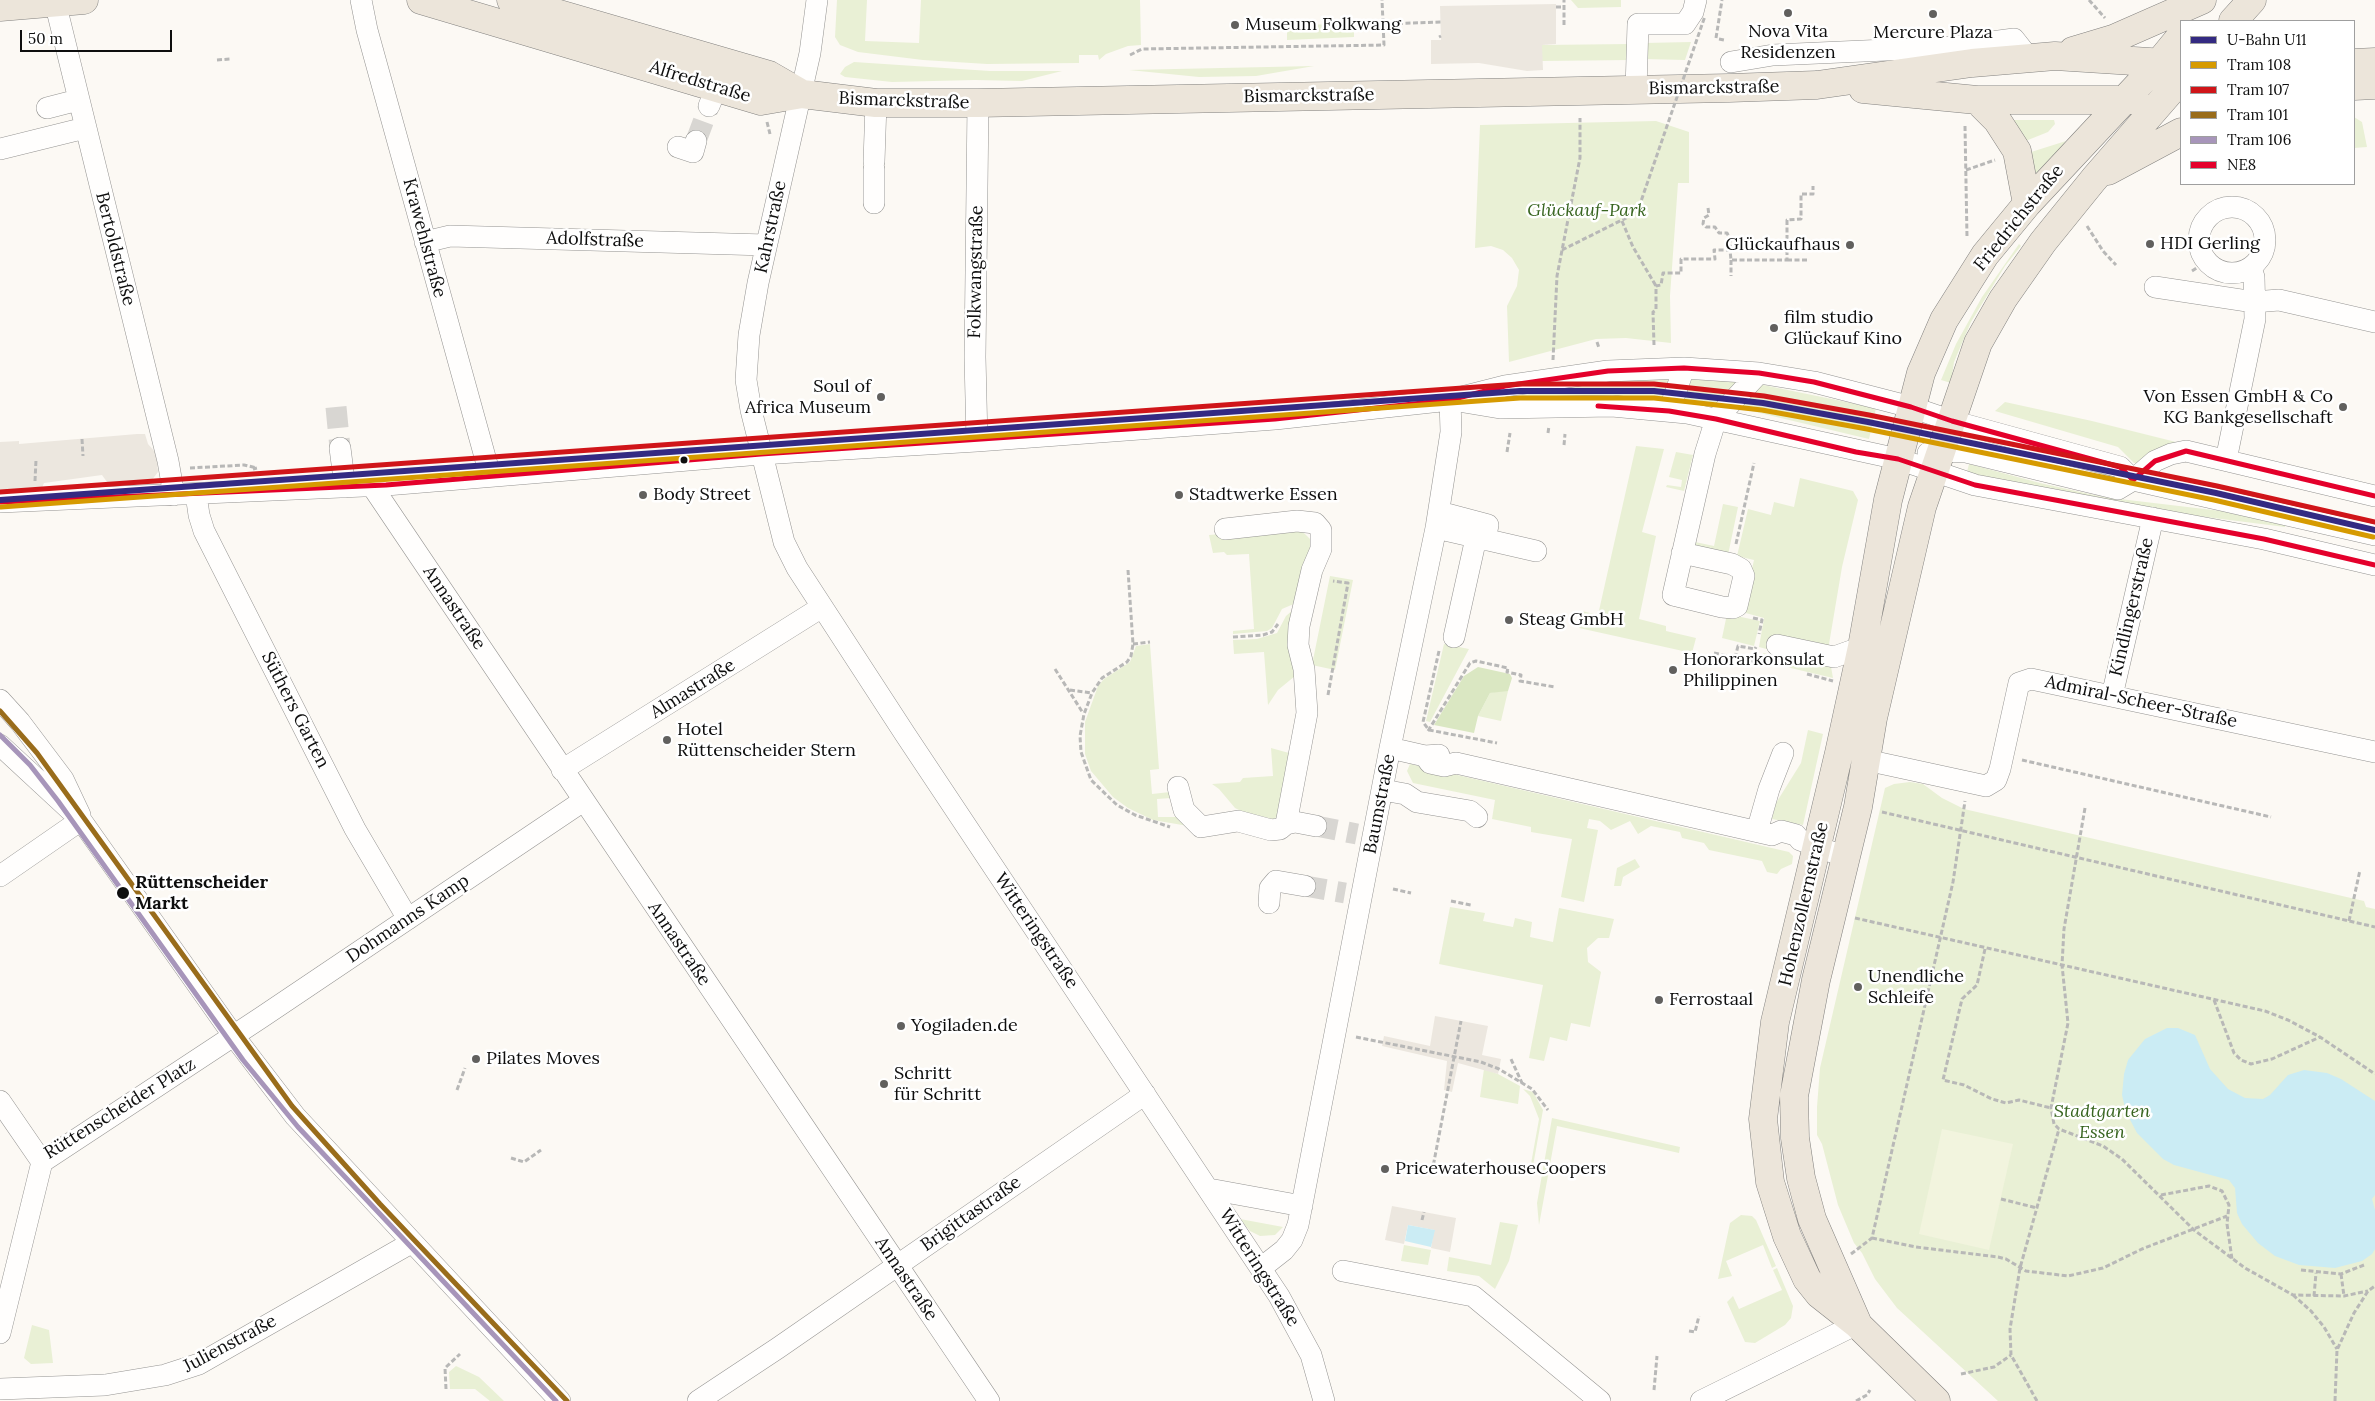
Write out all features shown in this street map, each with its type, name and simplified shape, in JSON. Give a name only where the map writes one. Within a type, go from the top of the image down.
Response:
[{"type":"main road","points":[[0,7],[84,0]]},
{"type":"main road","name":"Alfredstraße","points":[[421,0],[713,96],[761,101],[802,94]]},
{"type":"main road","name":"Alfredstraße","points":[[511,0],[769,75],[802,94]]},
{"type":"main road","points":[[2042,57],[2113,40],[2202,0]]},
{"type":"main road","points":[[2194,20],[2211,0]]},
{"type":"main road","points":[[2234,20],[2252,0]]},
{"type":"main road","points":[[2252,0],[2253,20]]},
{"type":"main road","name":"Friedrichstraße","points":[[1921,460],[1931,414],[1921,373],[1944,320],[1985,255],[2027,204],[2124,100],[2170,64],[2180,39]]},
{"type":"main road","name":"Bismarckstraße","points":[[802,94],[876,103],[978,103],[1636,90],[1817,85],[1972,63],[2042,57],[2170,64]]},
{"type":"main road","points":[[2355,64],[2375,62]]},
{"type":"main road","name":"Friedrichstraße","points":[[1921,460],[1931,414],[1961,393],[1978,343],[2003,299],[2043,242],[2094,179],[2172,99],[2180,81]]},
{"type":"main road","name":"Bismarckstraße","points":[[1817,85],[1976,100],[2172,99]]},
{"type":"main road","points":[[2355,86],[2375,85]]},
{"type":"main road","points":[[1976,100],[1997,120],[2017,151],[2027,204]]},
{"type":"main road","points":[[2094,179],[2180,133]]},
{"type":"main road","name":"Hohenzollernstraße","points":[[1921,460],[1888,500],[1862,647],[1809,843],[1775,1022],[1765,1088],[1764,1138],[1776,1204],[1787,1236],[1803,1271],[1818,1294],[1857,1324],[1936,1401]]},
{"type":"main road","name":"Hohenzollernstraße","points":[[1857,1324],[1812,1219],[1801,1178],[1794,1138],[1794,1096],[1800,1060],[1858,807],[1873,718],[1919,517],[1921,460]]},
{"type":"street","name":"Krawehlstraße","points":[[361,0],[367,30],[490,475]]},
{"type":"street","name":"Kahrstraße","points":[[761,454],[746,380],[749,334],[766,245],[802,94],[817,0]]},
{"type":"street","name":"Bertoldstraße","points":[[55,2],[168,461],[174,495]]},
{"type":"street","points":[[1636,90],[1638,24],[1685,24],[1693,12],[1701,8]]},
{"type":"street","name":"Bismarckstraße","points":[[1731,62],[1773,55],[1954,47],[2014,39],[2042,57]]},
{"type":"street","points":[[47,108],[78,100]]},
{"type":"street","points":[[874,202],[876,103]]},
{"type":"street","name":"Folkwangstraße","points":[[977,441],[975,347],[978,103]]},
{"type":"street","points":[[0,149],[85,128]]},
{"type":"street","name":"Adolfstraße","points":[[425,242],[450,236],[766,245]]},
{"type":"street","points":[[2226,460],[2254,327],[2254,277],[2251,268]]},
{"type":"street","points":[[2155,287],[2254,302],[2279,300],[2375,322]]},
{"type":"street","points":[[0,502],[372,486],[761,454],[977,441],[1274,419],[1450,400],[1500,387],[1608,371],[1684,368],[1760,374],[1814,382],[2120,467],[2134,480],[2375,535]]},
{"type":"street","points":[[1669,411],[1684,368]]},
{"type":"street","points":[[1682,553],[1732,564],[1741,569],[1744,576],[1739,601],[1733,608],[1673,595],[1682,553],[1704,454],[1716,419],[1760,374]]},
{"type":"street","points":[[1961,393],[1977,416],[2120,458],[2126,462],[2134,480]]},
{"type":"street","points":[[1450,400],[1500,408],[1612,406],[1669,411],[1716,419],[1856,452],[1921,460],[1966,452],[2118,489],[2134,480],[2155,461],[2186,451],[2375,496]]},
{"type":"street","name":"Baumstraße","points":[[1261,1268],[1278,1255],[1292,1240],[1302,1206],[1335,1032],[1353,895],[1365,836],[1383,790],[1390,748],[1438,520],[1451,432],[1450,400]]},
{"type":"street","points":[[340,448],[345,487]]},
{"type":"street","name":"Witteringstraße","points":[[761,454],[784,542],[822,607],[1261,1268],[1301,1334],[1313,1362],[1324,1401]]},
{"type":"street","points":[[1921,460],[1975,485],[2264,539],[2375,565]]},
{"type":"street","name":"Annastraße","points":[[372,486],[988,1401]]},
{"type":"street","name":"Süthers Garten","points":[[196,494],[198,515],[208,539],[355,829],[408,919]]},
{"type":"street","name":"Kindlingerstraße","points":[[2112,696],[2153,518]]},
{"type":"street","points":[[1438,520],[1488,525],[1481,539],[1454,637]]},
{"type":"street","points":[[1225,529],[1297,521],[1315,523],[1321,530],[1322,548],[1312,570],[1303,607],[1298,645],[1304,669],[1307,713],[1286,824]]},
{"type":"street","points":[[1481,539],[1536,551]]},
{"type":"street","name":"Almastraße","points":[[562,770],[822,607]]},
{"type":"street","points":[[1777,645],[1834,657],[1862,647]]},
{"type":"street","name":"Admiral-Scheer-Straße","points":[[1866,760],[1986,786],[1996,780],[2019,683],[2031,679],[2375,752]]},
{"type":"street","points":[[0,700],[20,722],[63,779],[81,820],[233,1035],[295,1116],[560,1401]]},
{"type":"street","points":[[0,745],[81,820]]},
{"type":"street","points":[[1390,748],[1421,755],[1435,754],[1448,756],[1456,763],[1765,833],[1781,831],[1796,835],[1809,843],[1845,857]]},
{"type":"street","points":[[1765,833],[1783,753]]},
{"type":"street","points":[[1178,787],[1184,810],[1201,827],[1238,821],[1271,830],[1280,829],[1286,824],[1295,822],[1316,826]]},
{"type":"street","points":[[1383,790],[1405,794],[1419,792],[1479,810]]},
{"type":"street","name":"Dohmanns Kamp","points":[[233,1035],[583,801]]},
{"type":"street","points":[[0,876],[81,820]]},
{"type":"street","points":[[1269,903],[1270,888],[1276,881],[1305,886]]},
{"type":"street","name":"Rüttenscheider Platz","points":[[0,1101],[42,1162],[233,1035]]},
{"type":"street","name":"Brigittastraße","points":[[698,1401],[1145,1094]]},
{"type":"street","points":[[0,1333],[42,1162]]},
{"type":"street","points":[[1209,1189],[1302,1206]]},
{"type":"street","name":"Julienstraße","points":[[0,1389],[105,1385],[165,1375],[199,1364],[411,1242]]},
{"type":"street","points":[[1343,1270],[1473,1296],[1600,1401]]},
{"type":"street","points":[[1701,1401],[1857,1324]]},
{"type":"path","points":[[1130,55],[1142,49],[1384,45],[1382,0]]},
{"type":"path","points":[[1564,0],[1564,25]]},
{"type":"path","points":[[1722,0],[1717,39],[1724,40]]},
{"type":"path","points":[[2089,0],[2108,22]]},
{"type":"path","points":[[1556,7],[1564,7]]},
{"type":"path","points":[[1561,250],[1637,212],[1701,8]]},
{"type":"path","points":[[1383,24],[1441,22]]},
{"type":"path","points":[[217,60],[230,59]]},
{"type":"path","points":[[1553,379],[1556,288],[1561,250],[1580,158],[1580,118]]},
{"type":"path","points":[[1965,126],[1967,237]]},
{"type":"path","points":[[1966,170],[2002,157]]},
{"type":"path","points":[[1787,260],[1787,220],[1802,219],[1801,194],[1813,194],[1812,186]]},
{"type":"path","points":[[1708,208],[1709,215],[1704,218],[1706,227],[1715,227],[1719,233],[1727,233],[1730,239],[1731,276]]},
{"type":"path","points":[[1622,221],[1633,246],[1656,286],[1656,310],[1653,312],[1654,345]]},
{"type":"path","points":[[2085,222],[2103,252],[2116,265]]},
{"type":"path","points":[[1656,286],[1661,285],[1663,273],[1681,272],[1681,259],[1715,259],[1714,250],[1730,250]]},
{"type":"path","points":[[1730,260],[1808,260]]},
{"type":"path","points":[[1598,342],[1599,348]]},
{"type":"path","points":[[1507,452],[1510,433]]},
{"type":"path","points":[[1564,445],[1565,434]]},
{"type":"path","points":[[82,439],[83,456]]},
{"type":"path","points":[[1732,564],[1754,463]]},
{"type":"path","points":[[189,468],[244,465],[257,468],[245,470]]},
{"type":"path","points":[[1128,570],[1134,644],[1131,656],[1127,662],[1102,678],[1092,693],[1084,714],[1080,736],[1081,752],[1085,767],[1099,789],[1117,805],[1152,822],[1186,829],[1201,827]]},
{"type":"path","points":[[1233,638],[1272,632],[1290,607],[1303,607]]},
{"type":"path","points":[[1134,644],[1150,642]]},
{"type":"path","points":[[1735,658],[1738,646],[1755,649]]},
{"type":"path","points":[[1714,653],[1758,663]]},
{"type":"path","points":[[1421,755],[1429,730],[1470,663],[1476,661],[1508,668],[1508,672],[1521,675],[1520,681],[1545,687],[1556,687]]},
{"type":"path","points":[[1055,669],[1084,714]]},
{"type":"path","points":[[1070,690],[1092,693]]},
{"type":"path","points":[[1429,730],[1497,742]]},
{"type":"path","points":[[2002,755],[2271,817]]},
{"type":"path","points":[[1844,1258],[1872,1238],[1953,882],[1967,783]]},
{"type":"path","points":[[1858,807],[2375,928]]},
{"type":"path","points":[[2085,808],[2066,915],[2062,965],[2068,1023],[2051,1108],[2051,1117],[2059,1129],[2103,1146],[2122,1159],[2194,1230],[2232,1260],[2293,1295],[2311,1311],[2324,1327],[2337,1350]]},
{"type":"path","points":[[2350,922],[2360,870]]},
{"type":"path","points":[[1393,889],[1412,893]]},
{"type":"path","points":[[1451,901],[1471,905]]},
{"type":"path","points":[[1852,918],[2265,1011],[2288,1020],[2320,1037],[2375,1074]]},
{"type":"path","points":[[1985,949],[1977,985],[1962,999],[1943,1080],[1964,1085],[1992,1099],[2006,1103],[2019,1100],[2051,1108]]},
{"type":"path","points":[[2214,999],[2234,1053],[2241,1060],[2251,1064],[2272,1059],[2320,1037]]},
{"type":"path","points":[[1432,1172],[1462,1021]]},
{"type":"path","points":[[1335,1032],[1454,1058],[1481,1062],[1499,1070],[1532,1090],[1548,1110]]},
{"type":"path","points":[[1511,1059],[1522,1084]]},
{"type":"path","points":[[457,1090],[464,1068]]},
{"type":"path","points":[[2037,1401],[2010,1355],[2010,1329],[2020,1268],[2059,1129]]},
{"type":"path","points":[[511,1158],[524,1162],[541,1150]]},
{"type":"path","points":[[2160,1196],[2214,1187],[2222,1191],[2228,1199],[2227,1216],[2232,1260]]},
{"type":"path","points":[[2001,1199],[2037,1208]]},
{"type":"path","points":[[1422,1220],[1424,1212]]},
{"type":"path","points":[[1872,1238],[1916,1247],[1998,1256],[2006,1258],[2020,1268],[2060,1276],[2078,1275],[2103,1268],[2142,1249],[2227,1216]]},
{"type":"path","points":[[2301,1270],[2341,1274],[2364,1266]]},
{"type":"path","points":[[2314,1296],[2316,1273]]},
{"type":"path","points":[[2341,1274],[2344,1296]]},
{"type":"path","points":[[2293,1295],[2344,1296],[2368,1291],[2375,1286]]},
{"type":"path","points":[[2335,1401],[2337,1350],[2345,1331],[2368,1291]]},
{"type":"path","points":[[1689,1332],[1695,1332],[1699,1316]]},
{"type":"path","points":[[446,1389],[445,1368],[460,1354]]},
{"type":"path","points":[[1960,1374],[1994,1366],[2010,1355]]},
{"type":"path","points":[[1654,1390],[1657,1356]]},
{"type":"path","points":[[1856,1401],[1867,1395],[1870,1390]]},
{"type":"green space","points":[[837,0],[867,0],[865,41],[919,43],[921,0],[1140,0],[1141,45],[1128,46],[1106,54],[1099,60],[1098,55],[1079,55],[1079,63],[987,64],[923,60],[858,52],[840,45],[835,37]]},
{"type":"green space","points":[[1571,0],[1621,0],[1621,7],[1578,8]]},
{"type":"green space","points":[[1354,24],[1354,37],[1287,40],[1287,25]]},
{"type":"green space","points":[[1691,42],[1685,60],[1644,59],[1644,43]]},
{"type":"green space","points":[[1629,44],[1630,60],[1542,61],[1542,45]]},
{"type":"green space","points":[[854,62],[990,71],[1062,71],[1022,81],[892,82],[845,77],[840,74],[845,67]]},
{"type":"green space","points":[[1314,66],[1256,76],[1199,77],[1129,70]]},
{"type":"green space","points":[[2355,118],[2362,122],[2367,147],[2355,148]]},
{"type":"green space","points":[[2013,120],[2054,120],[2055,124],[2048,132],[2023,142]]},
{"type":"green space","name":"Glückauf-Park","points":[[1656,121],[1689,132],[1689,183],[1678,183],[1670,296],[1671,343],[1626,338],[1596,339],[1509,362],[1507,306],[1517,286],[1519,270],[1512,258],[1503,250],[1491,246],[1475,248],[1480,125]]},
{"type":"green space","points":[[2066,141],[2054,156],[2033,176],[2028,153]]},
{"type":"green space","points":[[2019,244],[2021,246],[2005,266],[1971,322],[1954,362],[1951,383],[1941,380],[1956,344],[1982,297]]},
{"type":"green space","points":[[1696,378],[1763,385],[1876,408],[1869,439],[1726,405],[1664,398],[1612,397],[1512,400],[1510,397],[1619,380]]},
{"type":"green space","points":[[2005,402],[2176,442],[2141,464],[2134,463],[2118,447],[1995,411]]},
{"type":"green space","points":[[1636,446],[1664,449],[1642,532],[1656,536],[1639,619],[1666,626],[1666,631],[1696,638],[1692,653],[1579,628],[1582,611],[1598,615]]},
{"type":"green space","points":[[1676,452],[1693,455],[1684,491],[1666,487],[1667,485],[1681,487],[1682,480],[1669,477]]},
{"type":"green space","points":[[1969,464],[2103,497],[2238,513],[2286,523],[2285,527],[2182,514],[1976,475],[1967,472]]},
{"type":"green space","points":[[1800,478],[1853,491],[1858,500],[1842,567],[1828,650],[1833,678],[1761,661],[1763,653],[1773,655],[1774,651],[1759,647],[1764,618],[1742,612],[1754,560],[1737,556],[1748,509],[1771,515],[1774,502],[1794,507]]},
{"type":"green space","points":[[1723,504],[1738,507],[1728,555],[1694,547],[1695,542],[1714,546]]},
{"type":"green space","points":[[1295,528],[1302,531],[1310,539],[1313,548],[1296,603],[1282,609],[1272,628],[1267,631],[1233,634],[1233,631],[1254,629],[1249,554],[1227,555],[1224,552],[1213,553],[1209,535]]},
{"type":"green space","points":[[1330,576],[1353,580],[1335,670],[1312,665]]},
{"type":"green space","points":[[1294,609],[1295,676],[1278,690],[1268,705],[1264,652],[1234,654],[1233,640],[1257,639],[1277,633],[1286,616]]},
{"type":"green space","points":[[1727,614],[1760,621],[1754,646],[1722,638]]},
{"type":"green space","points":[[1150,644],[1159,769],[1150,770],[1152,794],[1170,792],[1171,798],[1157,799],[1158,817],[1179,817],[1188,826],[1153,820],[1128,808],[1113,797],[1091,771],[1085,754],[1085,722],[1098,686],[1104,679],[1130,662],[1136,646]]},
{"type":"green space","points":[[1444,644],[1469,649],[1430,722],[1426,721]]},
{"type":"green space","points":[[1478,667],[1510,674],[1512,678],[1508,691],[1490,693],[1478,716],[1474,733],[1434,725],[1464,676]]},
{"type":"green space","points":[[1503,690],[1508,691],[1501,721],[1478,716],[1490,693]]},
{"type":"green space","points":[[1808,730],[1823,734],[1803,825],[1772,819],[1776,803],[1801,763]]},
{"type":"green space","points":[[1271,748],[1289,753],[1281,815],[1273,819],[1243,812],[1235,808],[1219,789],[1212,784],[1240,782],[1243,778],[1273,776]]},
{"type":"green space","points":[[1410,764],[1789,852],[1793,856],[1792,864],[1781,869],[1777,874],[1767,872],[1762,861],[1709,850],[1704,843],[1682,838],[1680,832],[1651,826],[1638,834],[1630,821],[1611,830],[1600,821],[1589,819],[1587,828],[1598,830],[1584,902],[1561,897],[1572,839],[1531,832],[1531,827],[1492,819],[1495,800],[1413,783],[1407,771]]},
{"type":"green space","name":"Stadtgarten Essen","points":[[1910,782],[1923,784],[1942,798],[1964,809],[2364,901],[2366,907],[2375,909],[2375,1401],[1998,1401],[1897,1308],[1875,1279],[1862,1253],[1854,1243],[1838,1205],[1822,1144],[1817,1135],[1817,1107],[1820,1068],[1885,788],[1894,784]]},
{"type":"green space","points":[[1635,859],[1640,867],[1623,877],[1621,886],[1614,886],[1617,868]]},
{"type":"green space","points":[[1450,907],[1485,913],[1483,921],[1513,927],[1515,918],[1532,922],[1530,937],[1553,942],[1559,908],[1614,919],[1609,938],[1598,938],[1587,948],[1588,962],[1601,972],[1590,1027],[1571,1023],[1567,1041],[1550,1037],[1544,1061],[1529,1058],[1543,985],[1439,964]]},
{"type":"green space","points":[[1484,1069],[1520,1086],[1518,1104],[1480,1097]]},
{"type":"green space","points":[[1523,1089],[1533,1092],[1543,1110],[1531,1177],[1529,1175],[1539,1119],[1530,1096]]},
{"type":"green space","points":[[1552,1118],[1680,1147],[1679,1153],[1557,1126],[1539,1225],[1537,1203]]},
{"type":"green space","points":[[1942,1129],[2013,1144],[1989,1250],[1919,1234]]},
{"type":"green space","points":[[1741,1215],[1752,1216],[1756,1220],[1776,1266],[1772,1268],[1763,1245],[1726,1261],[1732,1276],[1718,1279],[1730,1223]]},
{"type":"green space","points":[[1240,1219],[1283,1227],[1275,1235],[1260,1236],[1250,1231]]},
{"type":"green space","points":[[1500,1222],[1518,1225],[1509,1261],[1495,1289],[1479,1276],[1447,1271],[1449,1257],[1491,1265]]},
{"type":"green space","points":[[1404,1245],[1431,1250],[1428,1265],[1401,1261]]},
{"type":"green space","points":[[1777,1268],[1793,1306],[1791,1318],[1785,1325],[1755,1343],[1745,1342],[1727,1302],[1733,1296],[1739,1309],[1782,1290],[1773,1270]]},
{"type":"green space","points":[[32,1325],[49,1330],[53,1363],[31,1364],[24,1358]]},
{"type":"green space","points":[[456,1366],[479,1377],[504,1401],[490,1401],[475,1389],[450,1389],[449,1372]]},
{"type":"shaded area","points":[[1556,4],[1556,44],[1542,45],[1543,70],[1527,71],[1479,63],[1431,64],[1431,40],[1441,40],[1440,6]]},
{"type":"shaded area","points":[[145,434],[148,444],[156,453],[158,472],[148,485],[112,489],[102,475],[44,483],[41,490],[0,492],[0,442],[19,441],[19,444]]},
{"type":"shaded area","points":[[1435,1016],[1488,1026],[1482,1055],[1501,1059],[1498,1074],[1458,1063],[1452,1092],[1444,1090],[1447,1061],[1382,1046],[1384,1036],[1430,1046]]},
{"type":"shaded area","points":[[1392,1206],[1456,1218],[1450,1252],[1431,1248],[1434,1230],[1408,1225],[1404,1244],[1385,1240]]},
{"type":"water","points":[[2167,1028],[2178,1028],[2195,1035],[2210,1069],[2228,1089],[2245,1098],[2263,1099],[2270,1095],[2288,1075],[2304,1070],[2327,1073],[2341,1079],[2375,1101],[2375,1195],[2372,1199],[2375,1210],[2375,1249],[2372,1254],[2362,1261],[2335,1268],[2299,1265],[2275,1256],[2258,1243],[2242,1224],[2237,1213],[2235,1188],[2229,1180],[2174,1165],[2163,1159],[2137,1133],[2126,1112],[2122,1095],[2124,1074],[2128,1060],[2145,1039]]},
{"type":"water","points":[[1408,1225],[1435,1230],[1431,1247],[1405,1241]]},
{"type":"tunnel","points":[[696,141],[709,106]]},
{"type":"tunnel","points":[[336,407],[340,448]]},
{"type":"tunnel","points":[[1316,826],[1357,834]]},
{"type":"tunnel","points":[[1305,886],[1345,893]]},
{"type":"metro line","name":"U11","points":[[0,500],[1520,391],[1654,391],[1763,403],[1868,422],[2216,493],[2375,530]]},
{"type":"tram line","name":"107","points":[[0,492],[1519,384],[1654,384],[1764,396],[1869,415],[2217,486],[2375,522]]},
{"type":"tram line","name":"108","points":[[1,507],[1520,398],[1654,398],[1762,410],[1867,429],[2214,500],[2373,537]]},
{"type":"tram line","name":"101","points":[[0,711],[37,753],[292,1106],[380,1204],[567,1401]]},
{"type":"tram line","name":"106","points":[[0,735],[30,765],[58,801],[243,1060],[298,1127],[556,1401]]},
{"type":"transit line","name":"NE8","points":[[0,502],[386,485],[761,454],[1275,419],[1450,400],[1505,386],[1608,371],[1684,368],[1759,373],[1814,382],[1911,407],[1952,421],[2120,467],[2133,480],[2155,461],[2186,451],[2375,496]]},
{"type":"transit line","name":"NE8","points":[[1598,406],[1669,411],[1716,419],[1856,452],[1898,459],[1975,485],[2264,539],[2375,565]]},
{"type":"place","name":"Nova Vita Residenzen","points":[[1788,13]]},
{"type":"place","name":"Mercure Plaza","points":[[1933,14]]},
{"type":"place","name":"Museum Folkwang","points":[[1235,25]]},
{"type":"place","name":"HDI Gerling","points":[[2150,244]]},
{"type":"place","name":"Glückaufhaus","points":[[1850,245]]},
{"type":"place","name":"film studio Glückauf Kino","points":[[1774,328]]},
{"type":"place","name":"Soul of Africa Museum","points":[[881,397]]},
{"type":"place","name":"Von Essen GmbH & Co KG Bankgesellschaft","points":[[2343,407]]},
{"type":"place","name":"Body Street","points":[[643,495]]},
{"type":"place","name":"Stadtwerke Essen","points":[[1179,495]]},
{"type":"place","name":"Steag GmbH","points":[[1509,620]]},
{"type":"place","name":"Honorarkonsulat Philippinen","points":[[1673,670]]},
{"type":"place","name":"Hotel Rüttenscheider Stern","points":[[667,740]]},
{"type":"place","name":"Rüttenscheider Markt","points":[[123,893]]},
{"type":"place","name":"Unendliche Schleife","points":[[1858,987]]},
{"type":"place","name":"Ferrostaal","points":[[1659,1000]]},
{"type":"place","name":"Yogiladen.de","points":[[901,1026]]},
{"type":"place","name":"Pilates Moves","points":[[476,1059]]},
{"type":"place","name":"Schritt für Schritt","points":[[884,1084]]},
{"type":"place","name":"PricewaterhouseCoopers","points":[[1385,1169]]}]
